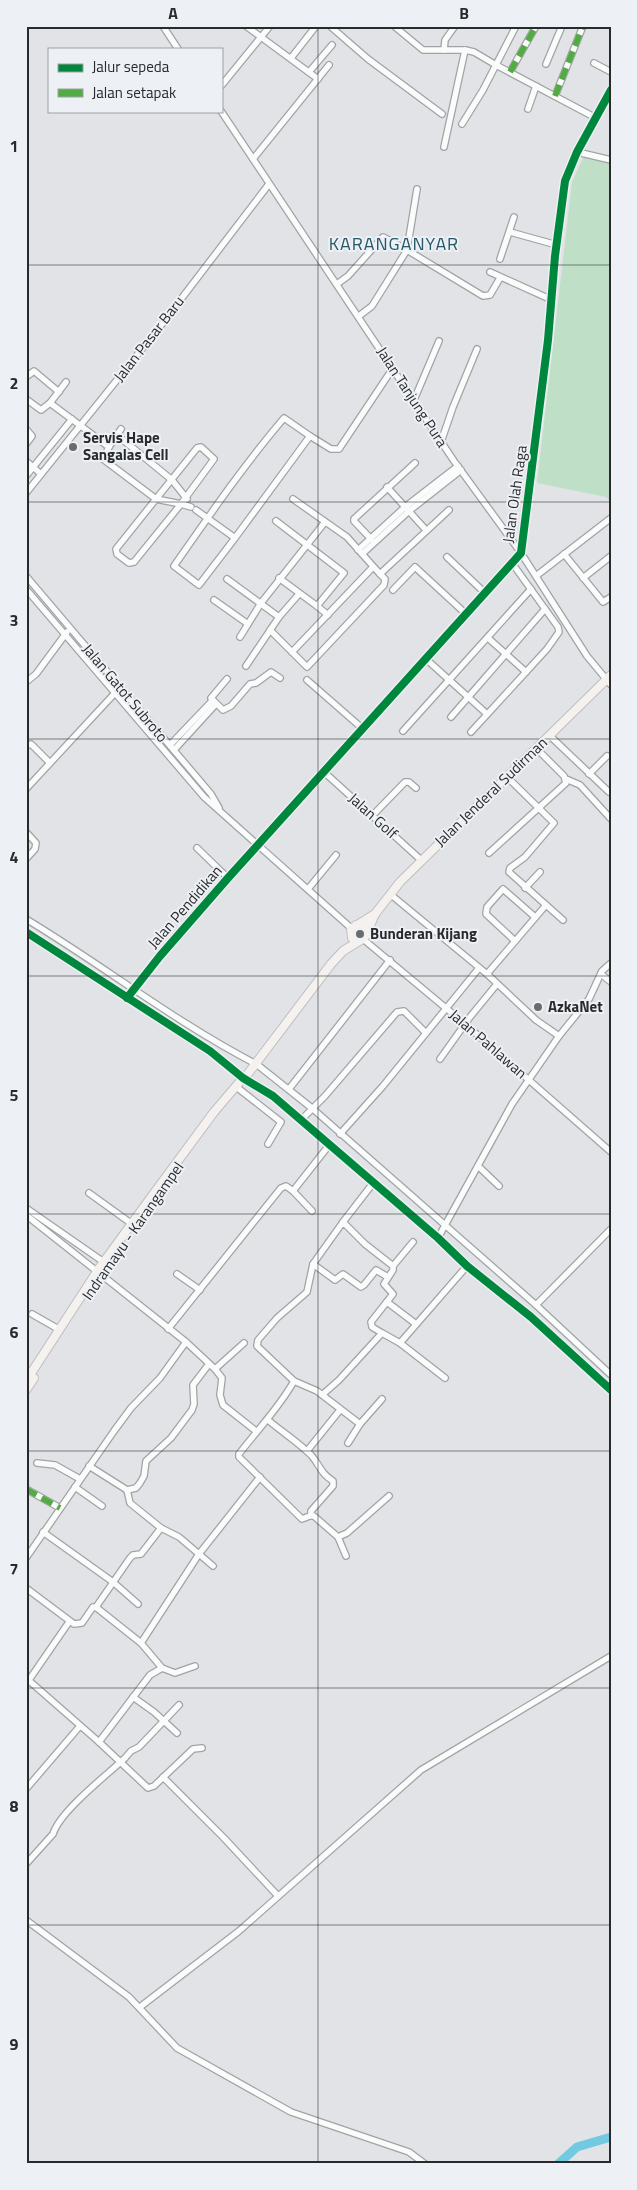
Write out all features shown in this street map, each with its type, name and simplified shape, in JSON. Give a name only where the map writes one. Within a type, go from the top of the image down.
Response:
[{"type":"main road","name":"Jalan Jenderal Sudirman","points":[[375,914],[390,894],[421,860],[506,776],[609,680]]},
{"type":"main road","points":[[343,951],[352,928],[375,914]]},
{"type":"main road","points":[[343,951],[363,938],[375,914]]},
{"type":"main road","points":[[352,928],[364,926],[363,938]]},
{"type":"main road","points":[[352,928],[352,938],[363,938]]},
{"type":"main road","name":"Indramayu - Karangampel","points":[[26,1390],[102,1268],[132,1224],[343,951]]},
{"type":"main road","name":"Indramayu - Karangampel","points":[[102,1268],[195,1144],[239,1089],[245,1077]]},
{"type":"main road","points":[[26,1381],[102,1268]]},
{"type":"street","points":[[163,26],[176,48]]},
{"type":"street","points":[[246,26],[318,79]]},
{"type":"street","points":[[222,85],[270,26]]},
{"type":"street","points":[[291,58],[316,26]]},
{"type":"street","points":[[330,26],[374,64],[442,114]]},
{"type":"street","points":[[394,26],[421,49],[474,52],[596,118]]},
{"type":"street","points":[[444,50],[445,40],[455,26]]},
{"type":"street","points":[[462,124],[483,90],[516,26]]},
{"type":"street","points":[[510,72],[536,26]]},
{"type":"street","points":[[546,64],[562,26]]},
{"type":"street","points":[[555,96],[583,26]]},
{"type":"street","points":[[309,72],[332,45]]},
{"type":"street","points":[[444,147],[465,50]]},
{"type":"street","points":[[594,63],[611,72]]},
{"type":"street","points":[[252,159],[329,65]]},
{"type":"street","points":[[528,109],[536,86]]},
{"type":"street","name":"Jalan Olah Raga","points":[[259,845],[521,553],[532,474],[565,181],[577,152],[611,90]]},
{"type":"street","name":"Jalan Tanjung Pura","points":[[222,112],[441,442],[521,553],[571,633],[609,680]]},
{"type":"street","points":[[577,152],[611,160]]},
{"type":"street","name":"Jalan Pasar Baru","points":[[26,493],[81,426],[269,184]]},
{"type":"street","points":[[359,316],[372,306],[407,250],[417,189]]},
{"type":"street","points":[[500,259],[514,217]]},
{"type":"street","points":[[510,232],[557,245]]},
{"type":"street","points":[[337,284],[348,276],[383,237],[483,296],[490,295],[500,278]]},
{"type":"street","points":[[490,272],[552,300]]},
{"type":"street","points":[[414,400],[439,342]]},
{"type":"street","points":[[441,442],[477,349]]},
{"type":"street","points":[[310,436],[199,585],[174,566],[258,449],[284,418],[331,449],[339,449],[393,368]]},
{"type":"street","points":[[26,377],[34,371],[59,392]]},
{"type":"street","points":[[26,399],[42,410],[50,403],[66,382]]},
{"type":"street","points":[[50,403],[109,447]]},
{"type":"street","points":[[26,476],[72,420]]},
{"type":"street","points":[[26,429],[32,436],[26,444]]},
{"type":"street","points":[[117,435],[172,480],[191,506],[156,499],[102,459],[109,447],[117,435],[121,429]]},
{"type":"street","points":[[198,448],[213,456],[214,459],[186,498],[134,562],[129,563],[117,554],[116,549],[198,448]]},
{"type":"street","points":[[26,461],[42,474]]},
{"type":"street","points":[[371,539],[354,519],[415,463]]},
{"type":"street","points":[[360,552],[371,539],[460,468]]},
{"type":"street","points":[[388,487],[426,530]]},
{"type":"street","points":[[270,630],[307,667],[384,585],[385,579],[347,537],[293,499]]},
{"type":"street","points":[[360,552],[407,509]]},
{"type":"street","points":[[196,510],[234,538]]},
{"type":"street","points":[[380,574],[449,510]]},
{"type":"street","points":[[536,576],[611,518]]},
{"type":"street","points":[[276,521],[344,573],[317,606]]},
{"type":"street","points":[[240,638],[279,578],[325,522]]},
{"type":"street","points":[[564,554],[602,602],[611,597]]},
{"type":"street","points":[[583,578],[611,556]]},
{"type":"street","points":[[447,557],[485,594]]},
{"type":"street","points":[[321,566],[327,560]]},
{"type":"street","points":[[470,732],[547,649],[559,632],[558,627],[512,564]]},
{"type":"street","points":[[292,652],[373,567]]},
{"type":"street","points":[[392,590],[415,567],[466,614]]},
{"type":"street","name":"Jalan Gatot Subroto","points":[[26,576],[211,794],[221,812]]},
{"type":"street","points":[[279,578],[328,615]]},
{"type":"street","points":[[227,579],[279,617]]},
{"type":"street","points":[[403,731],[488,638],[530,588]]},
{"type":"street","name":"Jalan Gatot Subroto","points":[[26,589],[204,797],[352,928]]},
{"type":"street","points":[[246,666],[279,617],[299,594]]},
{"type":"street","points":[[214,600],[248,624]]},
{"type":"street","points":[[451,717],[507,655],[545,609]]},
{"type":"street","points":[[26,682],[36,674],[70,629]]},
{"type":"street","points":[[488,638],[526,672]]},
{"type":"street","points":[[426,659],[487,714]]},
{"type":"street","points":[[227,678],[211,697],[214,703],[222,710],[228,709],[250,684],[256,683],[270,672],[280,678]]},
{"type":"street","points":[[307,680],[363,729]]},
{"type":"street","points":[[26,789],[115,692]]},
{"type":"street","points":[[172,748],[214,703]]},
{"type":"street","points":[[549,735],[609,792]]},
{"type":"street","points":[[26,746],[32,745],[50,763]]},
{"type":"street","points":[[536,748],[566,779],[580,785],[611,819]]},
{"type":"street","points":[[590,774],[607,756]]},
{"type":"street","name":"Jalan Golf","points":[[324,772],[421,860]]},
{"type":"street","points":[[506,776],[553,822],[553,826],[525,857],[509,870],[512,877],[563,920]]},
{"type":"street","points":[[489,853],[563,785],[566,779]]},
{"type":"street","points":[[372,816],[405,782],[409,782],[416,788]]},
{"type":"street","points":[[26,832],[36,843],[35,849],[26,859]]},
{"type":"street","name":"Jalan Pendidikan","points":[[131,993],[228,878],[259,845]]},
{"type":"street","points":[[197,848],[228,878]]},
{"type":"street","points":[[308,889],[336,855]]},
{"type":"street","points":[[525,888],[540,872]]},
{"type":"street","points":[[515,941],[486,914],[486,907],[503,889],[535,917]]},
{"type":"street","points":[[390,894],[486,974],[536,1020],[559,1036]]},
{"type":"street","points":[[486,974],[546,905]]},
{"type":"street","points":[[26,919],[303,1118],[330,1144],[438,1236],[467,1266],[531,1318],[611,1390]]},
{"type":"street","points":[[26,932],[255,1064],[289,1089],[536,1305],[611,1375]]},
{"type":"street","name":"Jalan Pahlawan","points":[[363,938],[610,1149]]},
{"type":"street","points":[[289,1089],[390,960]]},
{"type":"street","points":[[438,1236],[445,1227],[486,1150],[528,1079],[589,999],[601,974],[611,963]]},
{"type":"street","points":[[340,1134],[479,968]]},
{"type":"street","points":[[601,974],[611,982]]},
{"type":"street","points":[[440,1059],[497,984]]},
{"type":"street","points":[[303,1118],[397,1012],[404,1011],[426,1033]]},
{"type":"street","points":[[239,1089],[281,1122],[268,1144]]},
{"type":"street","points":[[294,1191],[330,1144]]},
{"type":"street","points":[[478,1166],[498,1186]]},
{"type":"street","points":[[360,1424],[311,1387],[294,1381],[260,1349],[257,1343],[276,1318],[304,1295],[308,1289],[312,1264],[374,1182]]},
{"type":"street","points":[[168,1329],[281,1188],[286,1186],[294,1191],[312,1211]]},
{"type":"street","points":[[90,1193],[132,1224]]},
{"type":"street","points":[[26,1208],[102,1268],[168,1329],[186,1342],[210,1364],[222,1378],[220,1395],[223,1405],[238,1420],[256,1431]]},
{"type":"street","points":[[26,1215],[102,1268]]},
{"type":"street","points":[[343,1222],[365,1244],[393,1266]]},
{"type":"street","points":[[536,1305],[611,1229]]},
{"type":"street","points":[[413,1242],[393,1266],[384,1285],[393,1294],[371,1322],[372,1327],[400,1343],[445,1378]]},
{"type":"street","points":[[312,1264],[335,1280],[343,1274],[361,1287],[376,1270],[388,1277]]},
{"type":"street","points":[[400,1343],[467,1266]]},
{"type":"street","points":[[177,1274],[200,1290]]},
{"type":"street","points":[[386,1302],[416,1324]]},
{"type":"street","points":[[32,1314],[60,1330]]},
{"type":"street","points":[[322,1395],[339,1380],[382,1333]]},
{"type":"street","points":[[26,1558],[126,1415],[160,1378],[186,1342]]},
{"type":"street","points":[[215,1369],[244,1343]]},
{"type":"street","points":[[127,1490],[136,1488],[140,1483],[146,1461],[171,1438],[192,1410],[194,1404],[193,1385],[210,1364]]},
{"type":"street","points":[[294,1381],[268,1420],[256,1431],[238,1456],[302,1519],[311,1516],[315,1517],[338,1537],[346,1556]]},
{"type":"street","points":[[348,1443],[360,1424],[382,1399]]},
{"type":"street","points":[[307,1451],[340,1410]]},
{"type":"street","points":[[268,1420],[307,1451],[322,1473],[334,1483],[311,1511],[311,1516]]},
{"type":"street","points":[[37,1463],[55,1465],[80,1479]]},
{"type":"street","points":[[89,1466],[127,1490],[130,1503],[161,1528],[179,1537],[213,1566]]},
{"type":"street","points":[[140,1643],[198,1554],[260,1477]]},
{"type":"street","points":[[75,1486],[102,1506]]},
{"type":"street","points":[[26,1489],[60,1508]]},
{"type":"street","points":[[338,1537],[347,1533],[389,1496]]},
{"type":"street","points":[[26,1588],[69,1622],[80,1624],[93,1607],[96,1607],[132,1556],[141,1554],[161,1528]]},
{"type":"street","points":[[43,1532],[113,1582],[138,1604]]},
{"type":"street","points":[[96,1607],[140,1643],[162,1668],[175,1673],[195,1666]]},
{"type":"street","points":[[69,1622],[28,1679],[148,1788],[151,1788],[193,1749],[202,1748]]},
{"type":"street","points":[[140,2007],[239,1930],[421,1770],[611,1656]]},
{"type":"street","points":[[99,1742],[150,1675],[162,1668]]},
{"type":"street","points":[[133,1697],[177,1733]]},
{"type":"street","points":[[26,1864],[54,1834],[55,1828],[74,1804],[120,1763],[129,1752],[139,1747],[179,1705]]},
{"type":"street","points":[[26,1789],[80,1726]]},
{"type":"street","points":[[162,1777],[229,1843],[278,1896]]},
{"type":"street","points":[[26,1920],[140,2007],[177,2048],[291,2112],[409,2152],[426,2164]]},
{"type":"green space","points":[[585,154],[611,160],[611,502],[606,497],[537,483],[572,182]]},
{"type":"waterway","points":[[558,2164],[577,2147],[611,2137]]},
{"type":"marked path","points":[[510,72],[536,26]]},
{"type":"marked path","points":[[555,96],[583,26]]},
{"type":"marked path","points":[[26,1489],[60,1508]]},
{"type":"cycle path","points":[[127,998],[160,956],[228,878],[521,553],[548,340],[555,256],[565,181],[577,152],[611,90]]},
{"type":"cycle path","points":[[26,932],[210,1051],[243,1078],[273,1096],[438,1238],[467,1266],[531,1317],[611,1390]]},
{"type":"place","name":"Servis Hape Sangalas Cell","points":[[73,447]]},
{"type":"place","name":"Bunderan Kijang","points":[[360,934]]},
{"type":"place","name":"AzkaNet","points":[[538,1007]]},
{"type":"district","name":"KARANGANYAR","points":[[394,244]]}]
